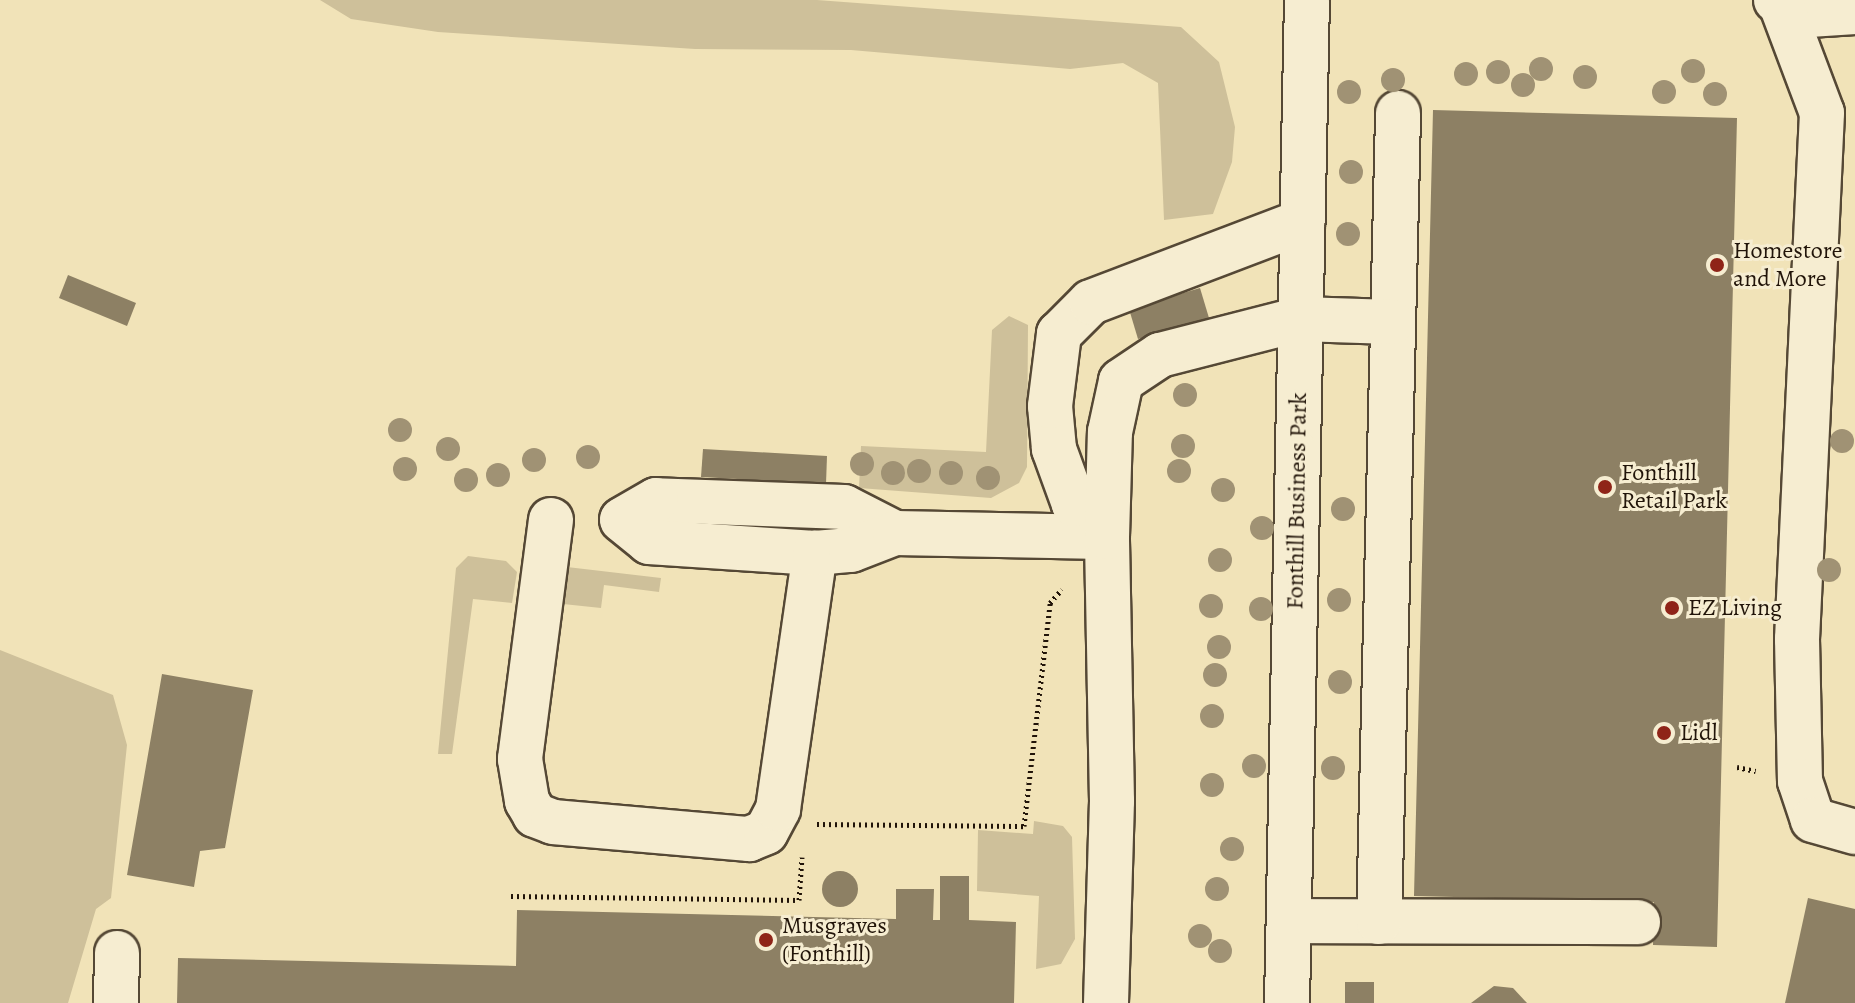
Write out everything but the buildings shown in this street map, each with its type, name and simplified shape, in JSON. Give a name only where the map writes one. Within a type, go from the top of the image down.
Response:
[{"type":"street","name":"Fonthill Business Park","points":[[1287,1003],[1307,0]]},
{"type":"street","points":[[1779,2],[1809,15],[1855,12]]},
{"type":"street","points":[[1779,2],[1822,113],[1797,624],[1800,781],[1813,820],[1855,832]]},
{"type":"street","points":[[1379,922],[1398,113]]},
{"type":"street","points":[[1107,537],[1074,504],[1054,449],[1050,406],[1059,334],[1091,302],[1302,222]]},
{"type":"street","points":[[1106,1003],[1112,801],[1107,537],[1110,432],[1121,381],[1160,355],[1300,319],[1392,322]]},
{"type":"street","points":[[895,533],[844,507],[656,500],[622,520],[649,542],[815,553],[851,550],[895,533],[1107,537]]},
{"type":"street","points":[[551,520],[520,759],[527,801],[535,815],[553,822],[749,839],[766,832],[778,809],[815,553]]},
{"type":"street","points":[[1289,921],[1638,922]]},
{"type":"street","points":[[116,1003],[117,953]]},
{"type":"path","points":[[804,824],[1024,826],[1050,603],[1107,537]]},
{"type":"path","points":[[511,896],[799,900],[803,839]]},
{"type":"shaded area","points":[[320,0],[817,0],[1181,27],[1219,62],[1235,127],[1232,162],[1213,214],[1164,220],[1158,83],[1123,63],[1070,69],[851,50],[695,49],[438,32],[351,19]]},
{"type":"shaded area","points":[[1009,316],[1028,325],[1027,467],[1019,483],[991,498],[859,488],[861,446],[986,452],[992,330]]},
{"type":"shaded area","points":[[468,556],[506,561],[517,572],[512,603],[473,599],[452,754],[438,754],[456,568]]},
{"type":"shaded area","points":[[567,567],[661,578],[659,592],[604,585],[601,608],[563,604]]},
{"type":"shaded area","points":[[0,650],[113,695],[127,745],[111,898],[96,909],[68,1003],[0,1003]]},
{"type":"shaded area","points":[[1034,821],[1063,826],[1072,837],[1075,939],[1061,964],[1036,969],[1039,896],[977,891],[978,830],[1033,834]]},
{"type":"place","name":"Homestore and More","points":[[1717,265]]},
{"type":"place","name":"Fonthill Retail Park","points":[[1605,487]]},
{"type":"place","name":"EZ Living","points":[[1672,608]]},
{"type":"place","name":"Lidl","points":[[1664,733]]},
{"type":"place","name":"Musgraves (Fonthill)","points":[[766,940]]}]
